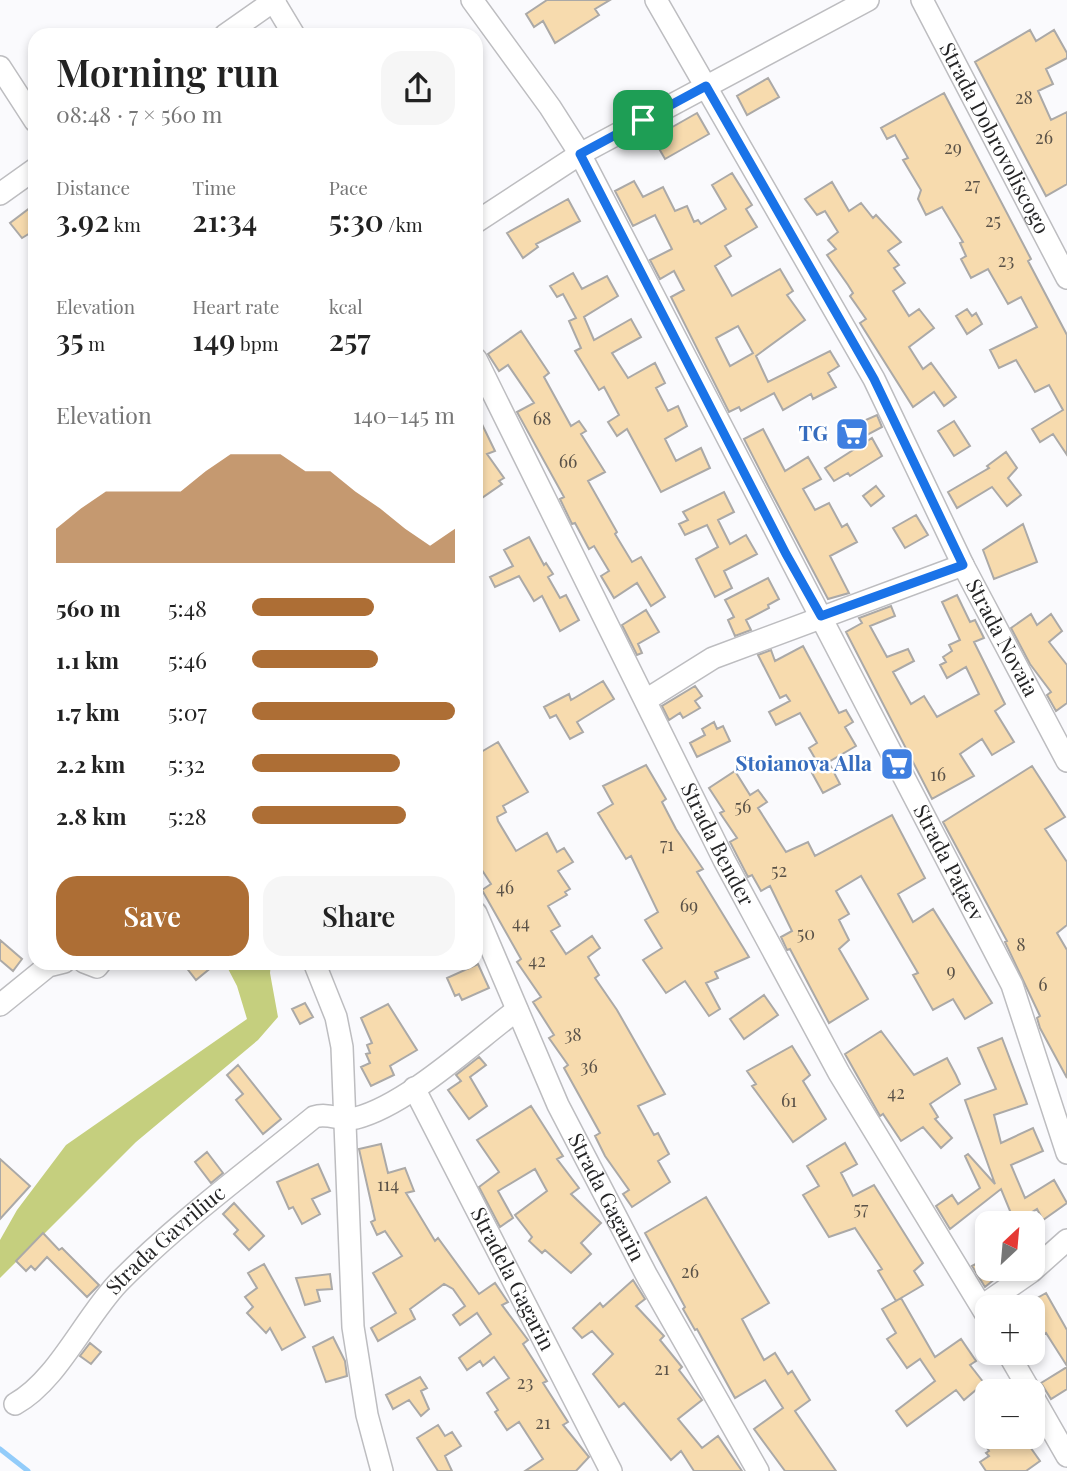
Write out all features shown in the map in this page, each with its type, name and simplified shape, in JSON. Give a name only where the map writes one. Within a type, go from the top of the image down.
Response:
[{"type":"street","points":[[235,28],[273,0],[290,28]]},
{"type":"street","name":"Strada Pațaev","points":[[472,0],[543,97],[580,154],[1012,985],[1067,1153]]},
{"type":"street","name":"Strada Novaia","points":[[656,0],[874,379],[963,565],[1067,761]]},
{"type":"street","points":[[483,217],[580,154],[869,0]]},
{"type":"street","name":"Strada Dobrovoliscogo","points":[[922,0],[1067,278]]},
{"type":"street","points":[[0,66],[28,110]]},
{"type":"street","points":[[0,194],[28,174]]},
{"type":"street","name":"Strada Bender","points":[[483,373],[724,860],[839,1073],[975,1296]]},
{"type":"street","points":[[646,700],[713,658],[963,565]]},
{"type":"street","name":"Strada Gagarin","points":[[483,930],[558,1105],[647,1276],[758,1471]]},
{"type":"street","points":[[0,1005],[43,970]]},
{"type":"street","points":[[317,970],[336,1017],[342,1047],[353,1327],[367,1415],[382,1471]]},
{"type":"street","name":"Strada Gavriliuc","points":[[15,1404],[38,1387],[101,1301],[152,1251],[314,1117],[324,1114],[344,1119],[367,1114],[414,1088],[517,1010]]},
{"type":"street","name":"Stradela Gagarin","points":[[414,1088],[611,1471]]},
{"type":"street","points":[[1003,1295],[1067,1240]]},
{"type":"street","points":[[1045,1418],[1067,1456]]},
{"type":"green space","points":[[229,970],[270,970],[278,1017],[258,1040],[136,1142],[0,1278],[0,1240],[17,1210],[66,1145],[247,1019],[237,986]]},
{"type":"building","points":[[547,0],[610,0],[595,9],[599,15],[555,43],[543,21],[534,27],[526,14]]},
{"type":"building","points":[[1030,30],[1036,41],[1054,30],[1067,53],[1067,58],[1046,69],[1053,84],[1038,91],[1051,120],[1067,112],[1067,184],[1046,196],[975,62]]},
{"type":"building","points":[[768,78],[779,97],[747,115],[737,96]]},
{"type":"building","points":[[944,93],[1031,259],[1028,261],[1067,335],[1067,455],[1053,434],[1040,442],[1032,429],[1063,410],[1049,385],[1035,392],[1016,360],[999,368],[990,350],[1037,327],[1021,297],[1008,304],[988,269],[971,278],[961,259],[966,256],[960,243],[963,242],[942,207],[926,215],[918,199],[921,190],[903,160],[908,158],[895,135],[887,139],[881,128]]},
{"type":"building","points":[[697,113],[709,134],[665,159],[653,138]]},
{"type":"building","points":[[732,173],[752,205],[746,209],[757,227],[725,246],[731,256],[715,266],[732,296],[780,269],[793,291],[787,295],[805,320],[756,356],[768,382],[830,351],[839,366],[828,373],[836,387],[813,399],[811,394],[783,410],[774,393],[741,411],[739,407],[729,412],[671,297],[684,290],[674,271],[660,279],[650,260],[672,249],[655,215],[633,226],[615,191],[634,181],[643,197],[663,187],[675,211],[687,206],[694,222],[698,220],[701,224],[726,209],[712,185]],"holes":[[[738,326],[753,353],[730,366],[716,338]]]},
{"type":"building","points":[[832,182],[849,211],[861,203],[873,218],[876,215],[901,242],[888,251],[899,265],[894,268],[905,283],[893,291],[909,316],[919,309],[934,328],[909,347],[923,369],[931,363],[956,397],[944,406],[934,392],[913,407],[860,323],[866,319],[850,296],[853,293],[827,255],[836,249],[828,240],[838,232],[825,211],[817,215],[805,199]]},
{"type":"building","points":[[568,199],[580,221],[536,244],[538,247],[523,258],[507,233]]},
{"type":"building","points":[[28,209],[28,234],[22,238],[10,223]]},
{"type":"building","points":[[573,273],[582,289],[607,276],[618,296],[584,317],[594,340],[631,319],[641,337],[612,353],[628,378],[655,363],[665,383],[656,388],[668,411],[678,406],[687,426],[665,439],[676,461],[701,448],[710,468],[661,492],[627,429],[617,436],[608,422],[619,415],[604,387],[599,390],[575,351],[581,348],[569,321],[576,318],[563,294],[557,297],[550,286]]},
{"type":"building","points":[[967,309],[972,316],[976,313],[982,324],[967,334],[956,316]]},
{"type":"building","points":[[521,331],[549,373],[544,377],[571,426],[579,421],[586,431],[581,434],[605,472],[588,481],[617,532],[615,534],[632,562],[641,557],[665,597],[651,606],[637,583],[614,598],[601,576],[609,571],[594,546],[589,549],[575,523],[572,524],[560,499],[564,497],[517,412],[534,403],[508,365],[499,371],[488,354]]},
{"type":"building","points":[[877,415],[882,427],[867,435],[859,423]]},
{"type":"building","points":[[954,421],[970,446],[954,456],[938,431]]},
{"type":"building","points":[[483,426],[495,451],[487,454],[504,478],[499,481],[502,484],[483,497]]},
{"type":"building","points":[[763,429],[785,471],[808,457],[821,479],[803,489],[815,510],[829,503],[842,527],[847,524],[857,542],[830,556],[849,593],[828,599],[768,486],[744,439]]},
{"type":"building","points":[[872,438],[882,456],[850,476],[848,473],[834,481],[825,468]]},
{"type":"building","points":[[1006,452],[1017,468],[1008,478],[1021,495],[1007,506],[992,487],[957,508],[948,492],[989,468],[987,466]]},
{"type":"building","points":[[876,486],[884,496],[871,506],[863,496]]},
{"type":"building","points":[[724,492],[734,512],[718,520],[730,544],[746,535],[757,554],[724,571],[732,588],[715,597],[696,559],[718,547],[707,525],[685,535],[679,524],[688,520],[683,512]]},
{"type":"building","points":[[916,515],[928,535],[905,548],[893,528]]},
{"type":"building","points":[[1023,524],[1037,562],[994,579],[983,550]]},
{"type":"building","points":[[529,537],[544,565],[546,563],[553,574],[548,577],[560,598],[566,595],[579,620],[560,631],[542,596],[534,601],[519,576],[495,587],[490,577],[513,566],[504,550]]},
{"type":"building","points":[[768,578],[779,599],[768,605],[769,608],[746,620],[751,630],[735,636],[728,620],[734,617],[725,600]]},
{"type":"building","points":[[957,595],[970,622],[975,620],[984,638],[974,642],[1005,704],[995,711],[1014,742],[992,755],[982,739],[960,754],[974,776],[932,799],[846,632],[862,623],[859,618],[891,606],[895,616],[870,626],[887,657],[908,649],[914,661],[893,672],[911,704],[924,696],[937,717],[979,694],[966,667],[947,678],[940,665],[946,662],[943,657],[952,651],[949,645],[960,640],[942,602]]},
{"type":"building","points":[[646,610],[659,632],[638,644],[642,653],[637,655],[622,625]]},
{"type":"building","points":[[1031,614],[1037,625],[1051,614],[1062,631],[1049,642],[1067,665],[1067,703],[1056,711],[1047,695],[1051,692],[1030,664],[1011,628]]},
{"type":"building","points":[[803,646],[839,713],[846,710],[853,722],[845,727],[856,746],[820,767],[809,748],[817,743],[800,713],[776,725],[769,712],[790,701],[786,695],[780,698],[758,655],[771,650],[775,661]]},
{"type":"building","points":[[603,681],[614,699],[577,722],[583,732],[570,739],[556,715],[550,718],[544,707],[569,694],[571,700]]},
{"type":"building","points":[[695,686],[702,696],[695,701],[700,708],[683,718],[680,713],[669,720],[662,706]]},
{"type":"building","points":[[714,722],[717,729],[723,726],[730,741],[697,757],[690,743],[705,735],[702,729]]},
{"type":"building","points":[[498,742],[528,792],[503,806],[506,812],[497,817],[516,851],[547,833],[557,852],[564,848],[573,862],[558,871],[570,889],[565,892],[567,895],[548,906],[560,926],[551,931],[566,954],[592,936],[600,948],[588,957],[599,975],[595,978],[617,1010],[665,1094],[638,1106],[654,1135],[658,1133],[669,1154],[658,1161],[670,1182],[632,1207],[623,1194],[629,1190],[605,1156],[595,1136],[600,1133],[564,1068],[568,1065],[549,1038],[554,1035],[533,1002],[541,997],[517,962],[521,959],[483,892],[491,884],[483,872],[483,751]]},
{"type":"building","points":[[829,763],[840,784],[823,793],[812,773]]},
{"type":"building","points":[[646,765],[666,799],[662,802],[676,829],[703,869],[697,872],[749,957],[715,972],[718,978],[706,983],[720,1009],[709,1016],[685,981],[666,993],[643,960],[662,948],[645,920],[658,912],[631,856],[626,859],[598,813],[613,804],[603,786]]},
{"type":"building","points":[[1032,766],[1065,817],[1045,829],[1067,862],[1067,925],[1057,933],[1067,950],[1067,1078],[1040,1028],[1037,1018],[1040,1016],[1005,942],[1007,941],[943,822]]},
{"type":"building","points":[[735,771],[750,795],[758,790],[767,802],[758,808],[786,852],[808,842],[815,856],[892,815],[925,878],[898,894],[913,922],[933,909],[992,1003],[965,1019],[953,999],[933,1010],[913,975],[918,973],[861,876],[836,891],[849,914],[839,920],[849,940],[839,949],[868,999],[829,1023],[781,937],[792,931],[770,886],[761,891],[752,875],[748,877],[730,842],[737,838],[720,813],[724,811],[709,788]]},
{"type":"building","points":[[0,940],[22,959],[13,971],[0,960]]},
{"type":"building","points":[[188,970],[208,970],[196,980]]},
{"type":"building","points":[[465,970],[481,970],[489,988],[462,1000],[459,994],[455,996],[447,978]]},
{"type":"building","points":[[764,995],[778,1015],[744,1039],[730,1019]]},
{"type":"building","points":[[305,1003],[313,1017],[300,1024],[292,1009]]},
{"type":"building","points":[[388,1004],[417,1050],[390,1066],[394,1075],[371,1086],[361,1067],[370,1063],[366,1054],[370,1053],[367,1045],[372,1043],[361,1018]]},
{"type":"building","points":[[881,1031],[914,1075],[947,1058],[956,1075],[960,1084],[930,1104],[938,1117],[935,1119],[952,1138],[941,1148],[923,1127],[901,1141],[883,1114],[880,1116],[845,1054]]},
{"type":"building","points":[[1002,1038],[1027,1104],[994,1115],[1001,1143],[1033,1128],[1043,1151],[1011,1165],[1025,1198],[1054,1180],[1067,1203],[1045,1219],[1045,1211],[1037,1209],[1010,1211],[1001,1189],[950,1229],[936,1206],[952,1195],[958,1204],[980,1188],[965,1156],[968,1154],[995,1184],[965,1100],[996,1089],[978,1048]]},
{"type":"building","points":[[792,1046],[810,1075],[803,1081],[826,1119],[793,1142],[752,1086],[756,1084],[747,1071]]},
{"type":"building","points":[[479,1057],[486,1065],[470,1077],[487,1106],[469,1119],[448,1090],[461,1081],[456,1075]]},
{"type":"building","points":[[238,1065],[281,1119],[263,1134],[236,1100],[243,1094],[227,1075]]},
{"type":"building","points":[[531,1106],[563,1156],[557,1159],[579,1188],[571,1194],[601,1223],[581,1243],[591,1254],[571,1273],[545,1250],[542,1253],[529,1241],[532,1237],[515,1215],[547,1191],[535,1169],[498,1191],[513,1218],[500,1227],[479,1187],[499,1172],[477,1140]]},
{"type":"building","points":[[845,1143],[857,1164],[841,1173],[853,1196],[874,1185],[923,1263],[914,1271],[923,1285],[896,1301],[878,1271],[882,1269],[855,1228],[829,1237],[803,1195],[819,1186],[807,1166]]},
{"type":"building","points":[[381,1144],[388,1173],[405,1168],[414,1191],[406,1193],[435,1241],[438,1238],[479,1294],[495,1283],[508,1302],[502,1305],[528,1340],[523,1344],[547,1381],[543,1383],[568,1422],[563,1425],[589,1457],[576,1471],[525,1471],[543,1459],[519,1422],[507,1430],[495,1412],[498,1410],[487,1393],[509,1378],[494,1357],[483,1366],[480,1361],[467,1370],[459,1358],[491,1334],[477,1313],[460,1325],[453,1315],[465,1306],[453,1289],[444,1284],[410,1309],[415,1319],[378,1341],[371,1328],[396,1313],[373,1273],[402,1256],[385,1231],[377,1235],[371,1222],[375,1220],[359,1149]]},
{"type":"building","points":[[207,1152],[223,1173],[211,1183],[195,1162]]},
{"type":"building","points":[[0,1159],[30,1186],[0,1219]]},
{"type":"building","points":[[318,1164],[330,1191],[312,1199],[320,1214],[302,1224],[293,1207],[289,1209],[277,1182]]},
{"type":"building","points":[[706,1197],[769,1303],[742,1319],[764,1360],[775,1353],[788,1374],[792,1371],[810,1400],[795,1411],[836,1471],[785,1471],[754,1429],[783,1408],[765,1380],[735,1398],[683,1309],[685,1307],[645,1233]]},
{"type":"building","points":[[234,1203],[264,1236],[249,1250],[234,1234],[238,1230],[223,1214]]},
{"type":"building","points":[[43,1233],[99,1285],[87,1297],[47,1257],[35,1270],[31,1266],[26,1271],[16,1261]]},
{"type":"building","points":[[264,1264],[305,1337],[282,1350],[270,1328],[266,1333],[247,1313],[253,1307],[245,1297],[257,1288],[248,1273]]},
{"type":"building","points":[[330,1274],[332,1289],[317,1290],[320,1301],[305,1305],[296,1278]]},
{"type":"building","points":[[633,1280],[645,1299],[636,1306],[664,1336],[660,1340],[682,1367],[679,1370],[702,1400],[678,1419],[702,1448],[718,1436],[742,1471],[694,1471],[681,1451],[671,1460],[624,1403],[619,1407],[593,1374],[613,1354],[592,1331],[582,1338],[573,1328],[600,1303],[603,1307]]},
{"type":"building","points":[[981,1281],[992,1281],[985,1287]]},
{"type":"building","points":[[1046,1293],[1067,1330],[1067,1366],[1045,1334],[1045,1295],[1042,1295]]},
{"type":"building","points":[[901,1298],[935,1357],[961,1339],[975,1360],[970,1365],[981,1379],[975,1379],[975,1391],[964,1400],[956,1390],[907,1426],[896,1411],[935,1381],[920,1359],[907,1368],[887,1339],[896,1333],[882,1309]]},
{"type":"building","points":[[333,1337],[345,1361],[347,1376],[326,1382],[313,1347]]},
{"type":"building","points":[[90,1343],[101,1352],[91,1364],[80,1356]]},
{"type":"building","points":[[1067,1367],[1067,1389],[1051,1399],[1045,1389],[1045,1381]]},
{"type":"building","points":[[420,1377],[427,1388],[421,1391],[429,1409],[421,1416],[409,1400],[393,1409],[386,1395]]},
{"type":"building","points":[[438,1425],[445,1436],[452,1432],[461,1446],[445,1456],[452,1471],[438,1471],[417,1438]]},
{"type":"building","points":[[988,1449],[1032,1449],[1040,1461],[1026,1471],[986,1471],[980,1462],[989,1456],[986,1453]]},
{"type":"waterway","points":[[0,1449],[28,1471]]},
{"type":"place","name":"TG","points":[[852,434]]},
{"type":"place","name":"Stoianova Alla","points":[[897,764]]},
{"type":"route","points":[[706,86],[874,379],[963,565],[821,616],[690,371],[580,154],[643,120],[706,86]]}]
